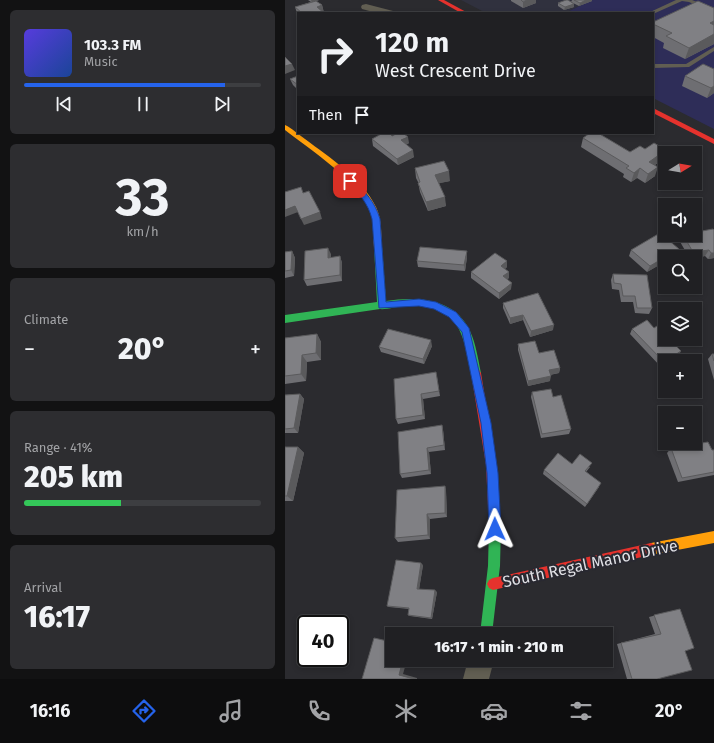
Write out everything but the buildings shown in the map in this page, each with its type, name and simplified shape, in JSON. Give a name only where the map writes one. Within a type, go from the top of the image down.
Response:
[{"type":"street","points":[[439,0],[463,12]]},
{"type":"street","points":[[366,7],[385,12]]},
{"type":"street","points":[[654,111],[714,142]]},
{"type":"street","points":[[285,127],[361,191],[373,207],[376,219],[382,306]]},
{"type":"street","points":[[285,320],[419,302],[436,306],[452,314],[466,330],[486,423],[492,473],[495,516],[493,584]]},
{"type":"street","name":"South Regal Manor Drive","points":[[487,627],[493,584],[714,537]]},
{"type":"street","points":[[476,679],[479,667]]},
{"type":"lane","points":[[664,0],[672,4]]},
{"type":"lane","points":[[653,12],[681,0],[690,1],[714,11]]},
{"type":"lane","points":[[654,66],[687,66],[714,49]]},
{"type":"shaded area","points":[[461,0],[592,0],[567,12],[484,12]]},
{"type":"shaded area","points":[[592,0],[714,0],[714,129],[654,99],[654,12],[567,12]]},
{"type":"traffic: fast","points":[[378,247],[382,306]]},
{"type":"traffic: fast","points":[[285,319],[393,303],[407,302],[435,305],[447,310],[458,319],[466,331],[476,373]]},
{"type":"traffic: fast","points":[[487,627],[494,566],[495,526]]},
{"type":"traffic: slow","points":[[285,127],[347,176],[367,198],[376,217],[378,247]]},
{"type":"traffic: slow","points":[[651,549],[714,537]]},
{"type":"traffic: jam","points":[[440,0],[463,12]]},
{"type":"traffic: jam","points":[[654,111],[714,142]]},
{"type":"traffic: jam","points":[[476,373],[491,465],[495,526]]},
{"type":"traffic: jam","points":[[493,584],[651,549]]},
{"type":"route","points":[[350,181],[361,191],[373,207],[376,219],[378,266],[382,306],[419,302],[436,306],[452,314],[458,319],[469,337],[486,423],[492,473],[495,529]]}]
